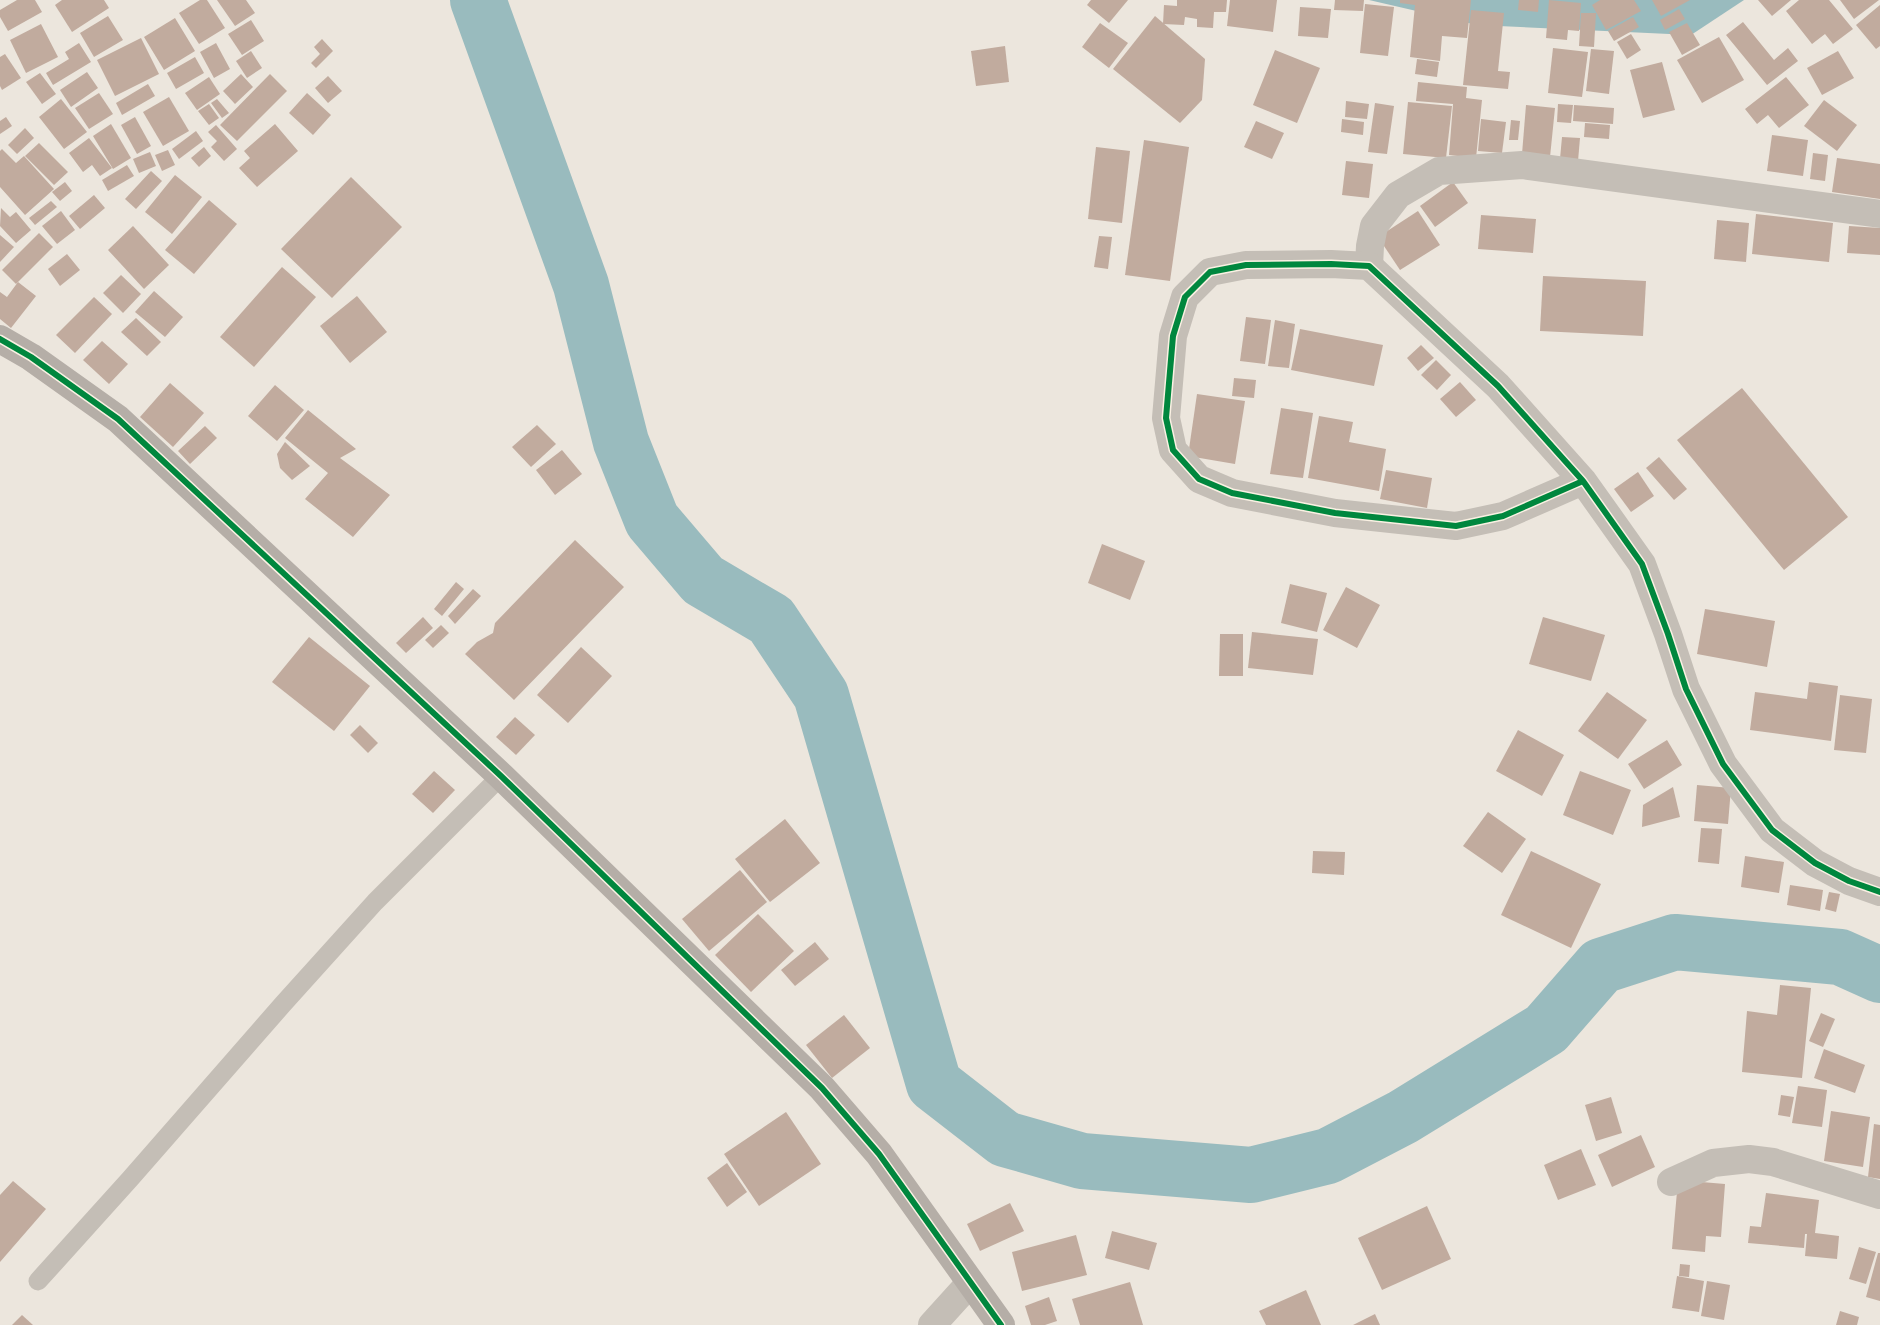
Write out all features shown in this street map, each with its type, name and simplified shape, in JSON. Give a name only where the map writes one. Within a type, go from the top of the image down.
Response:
[{"type":"street","points":[[1369,266],[1374,226],[1398,195],[1439,171],[1522,165],[1880,214]]},
{"type":"street","points":[[1583,481],[1503,516],[1456,526],[1335,513],[1232,493],[1199,479],[1173,450],[1166,418],[1173,336],[1185,297],[1210,272],[1246,265],[1331,264],[1369,266],[1498,386],[1583,481],[1642,564],[1686,689],[1723,764],[1772,830],[1815,862],[1849,881],[1880,892]]},
{"type":"street","points":[[0,339],[31,357],[118,419],[501,776],[822,1088],[879,1154],[1001,1325]]},
{"type":"street","points":[[1671,1182],[1714,1163],[1749,1159],[1773,1162],[1880,1195]]},
{"type":"street","points":[[932,1325],[970,1283]]},
{"type":"lane","points":[[38,1281],[130,1180],[283,1004],[375,902],[501,776]]},
{"type":"water","points":[[1369,0],[1744,0],[1691,35],[1477,25]]},
{"type":"building","points":[[17,0],[35,0],[42,12],[8,31],[0,17],[0,10]]},
{"type":"building","points":[[62,0],[104,0],[109,8],[72,32],[55,5]]},
{"type":"building","points":[[200,0],[207,0],[225,28],[199,44],[179,13]]},
{"type":"building","points":[[217,0],[246,0],[255,13],[235,26]]},
{"type":"building","points":[[1091,0],[1128,0],[1109,23],[1087,5]]},
{"type":"building","points":[[1177,0],[1227,0],[1226,12],[1214,12],[1213,28],[1197,27],[1197,19],[1185,17],[1184,25],[1163,24],[1164,5],[1177,6]]},
{"type":"building","points":[[1230,0],[1277,0],[1273,32],[1227,26]]},
{"type":"building","points":[[1335,0],[1364,0],[1363,11],[1334,10]]},
{"type":"building","points":[[1400,0],[1471,0],[1467,38],[1442,36],[1440,61],[1410,57],[1415,5],[1400,3]]},
{"type":"building","points":[[1519,0],[1539,0],[1538,12],[1518,10]]},
{"type":"building","points":[[1549,0],[1581,3],[1579,31],[1568,30],[1567,40],[1546,38]]},
{"type":"building","points":[[1600,0],[1634,0],[1641,11],[1606,30],[1592,5]]},
{"type":"building","points":[[1652,0],[1690,0],[1661,16]]},
{"type":"building","points":[[1758,0],[1791,0],[1772,16]]},
{"type":"building","points":[[1799,0],[1829,0],[1853,29],[1833,44],[1825,34],[1812,44],[1786,11]]},
{"type":"building","points":[[1840,0],[1879,0],[1854,19]]},
{"type":"building","points":[[1365,4],[1394,7],[1388,56],[1360,53]]},
{"type":"building","points":[[1880,5],[1880,46],[1876,49],[1856,25]]},
{"type":"building","points":[[1300,7],[1331,9],[1328,38],[1298,36]]},
{"type":"building","points":[[1679,9],[1685,19],[1665,30],[1660,20]]},
{"type":"building","points":[[1471,10],[1504,13],[1498,71],[1510,72],[1508,89],[1463,85]]},
{"type":"building","points":[[1581,13],[1596,13],[1594,47],[1579,46]]},
{"type":"building","points":[[108,16],[123,40],[94,57],[80,33]]},
{"type":"building","points":[[1155,16],[1205,59],[1202,100],[1180,123],[1113,69]]},
{"type":"building","points":[[1633,17],[1639,27],[1614,41],[1608,31]]},
{"type":"building","points":[[175,18],[195,51],[164,70],[144,37]]},
{"type":"building","points":[[251,20],[264,41],[242,55],[228,34]]},
{"type":"building","points":[[1743,22],[1774,60],[1788,48],[1798,61],[1767,85],[1726,35]]},
{"type":"building","points":[[1100,23],[1128,43],[1109,68],[1082,47]]},
{"type":"building","points":[[1687,23],[1700,45],[1682,55],[1669,32]]},
{"type":"building","points":[[41,24],[58,57],[26,73],[10,40]]},
{"type":"building","points":[[1631,34],[1641,50],[1627,59],[1617,42]]},
{"type":"building","points":[[1719,37],[1744,80],[1702,103],[1677,60]]},
{"type":"building","points":[[141,38],[159,74],[115,96],[97,60]]},
{"type":"building","points":[[322,39],[333,51],[316,68],[311,63],[320,54],[314,47]]},
{"type":"building","points":[[79,43],[91,62],[53,85],[46,73],[69,59],[65,52]]},
{"type":"building","points":[[216,43],[230,69],[214,78],[200,52]]},
{"type":"building","points":[[1005,46],[1009,82],[976,86],[971,51]]},
{"type":"building","points":[[1553,48],[1588,52],[1582,97],[1548,93]]},
{"type":"building","points":[[1591,49],[1614,51],[1609,94],[1586,91]]},
{"type":"building","points":[[1275,50],[1320,68],[1297,123],[1253,105]]},
{"type":"building","points":[[251,51],[262,68],[247,78],[236,61]]},
{"type":"building","points":[[1838,51],[1854,78],[1822,95],[1807,68]]},
{"type":"building","points":[[5,54],[21,78],[2,90],[0,86],[0,57]]},
{"type":"building","points":[[195,57],[204,73],[176,89],[167,73]]},
{"type":"building","points":[[1417,59],[1439,62],[1437,77],[1415,74]]},
{"type":"building","points":[[1662,62],[1675,110],[1643,118],[1630,70]]},
{"type":"building","points":[[87,72],[98,88],[71,107],[60,90]]},
{"type":"building","points":[[40,73],[56,94],[42,104],[26,82]]},
{"type":"building","points":[[241,74],[253,87],[235,104],[223,91]]},
{"type":"building","points":[[270,74],[287,91],[237,141],[220,125]]},
{"type":"building","points":[[328,76],[342,91],[328,103],[315,88]]},
{"type":"building","points":[[209,77],[220,94],[197,110],[185,93]]},
{"type":"building","points":[[1786,77],[1809,105],[1779,128],[1768,115],[1757,124],[1745,109]]},
{"type":"building","points":[[1418,82],[1467,87],[1466,98],[1482,100],[1476,158],[1449,155],[1453,104],[1416,101]]},
{"type":"building","points":[[148,84],[155,96],[122,115],[116,103]]},
{"type":"building","points":[[99,93],[113,114],[89,129],[75,108]]},
{"type":"building","points":[[307,93],[331,115],[313,135],[289,113]]},
{"type":"building","points":[[169,97],[189,131],[163,146],[143,112]]},
{"type":"building","points":[[61,99],[87,132],[64,149],[39,117]]},
{"type":"building","points":[[217,99],[229,113],[222,118],[211,103]]},
{"type":"building","points":[[1824,100],[1857,125],[1837,151],[1804,126]]},
{"type":"building","points":[[1346,101],[1369,104],[1367,119],[1345,117]]},
{"type":"building","points":[[1408,102],[1452,106],[1446,158],[1403,154]]},
{"type":"building","points":[[1375,103],[1394,106],[1387,154],[1368,152]]},
{"type":"building","points":[[209,104],[219,118],[209,125],[198,111]]},
{"type":"building","points":[[1558,104],[1573,105],[1571,123],[1557,122]]},
{"type":"building","points":[[1526,105],[1555,108],[1550,157],[1522,154]]},
{"type":"building","points":[[1574,105],[1614,108],[1613,124],[1573,121]]},
{"type":"building","points":[[6,117],[12,126],[0,134],[0,121]]},
{"type":"building","points":[[135,117],[151,146],[137,154],[121,125]]},
{"type":"building","points":[[1342,119],[1364,122],[1363,135],[1341,132]]},
{"type":"building","points":[[1481,119],[1506,122],[1502,153],[1478,151]]},
{"type":"building","points":[[1511,120],[1520,121],[1518,140],[1509,140]]},
{"type":"building","points":[[1256,121],[1284,133],[1272,159],[1244,147]]},
{"type":"building","points":[[1585,123],[1610,125],[1609,139],[1584,137]]},
{"type":"building","points":[[111,124],[131,158],[113,169],[93,136]]},
{"type":"building","points":[[275,124],[298,151],[257,187],[239,168],[250,158],[244,151]]},
{"type":"building","points":[[216,125],[237,149],[224,161],[211,147],[217,141],[208,132]]},
{"type":"building","points":[[25,128],[34,138],[17,154],[8,145]]},
{"type":"building","points":[[196,131],[203,141],[179,159],[172,149]]},
{"type":"building","points":[[1772,135],[1808,140],[1803,176],[1767,171]]},
{"type":"building","points":[[1562,137],[1580,138],[1578,161],[1560,159]]},
{"type":"building","points":[[89,138],[112,168],[100,176],[92,165],[83,172],[69,153]]},
{"type":"building","points":[[1144,140],[1189,147],[1170,281],[1125,275]]},
{"type":"building","points":[[39,143],[68,172],[54,185],[25,156]]},
{"type":"building","points":[[204,147],[211,156],[199,167],[191,158]]},
{"type":"building","points":[[1096,147],[1130,151],[1122,223],[1088,219]]},
{"type":"building","points":[[2,149],[16,163],[24,156],[54,189],[25,215],[0,187],[0,151]]},
{"type":"building","points":[[168,150],[175,165],[162,171],[155,155]]},
{"type":"building","points":[[150,152],[156,166],[139,173],[133,159]]},
{"type":"building","points":[[1813,153],[1828,155],[1825,181],[1810,179]]},
{"type":"building","points":[[1837,158],[1880,164],[1880,199],[1832,192]]},
{"type":"building","points":[[1346,161],[1373,164],[1369,198],[1342,195]]},
{"type":"building","points":[[127,165],[134,176],[108,191],[102,180]]},
{"type":"building","points":[[151,171],[162,181],[136,209],[125,199]]},
{"type":"building","points":[[175,175],[202,197],[172,234],[145,212]]},
{"type":"building","points":[[351,177],[402,227],[332,298],[281,249]]},
{"type":"building","points":[[65,182],[72,191],[60,201],[52,192]]},
{"type":"building","points":[[1453,182],[1468,203],[1435,227],[1420,206]]},
{"type":"building","points":[[94,195],[105,208],[80,229],[69,216]]},
{"type":"building","points":[[209,200],[237,224],[194,274],[165,250]]},
{"type":"building","points":[[51,201],[57,207],[35,225],[29,218]]},
{"type":"building","points":[[1,208],[10,217],[16,212],[31,230],[16,243],[0,226]]},
{"type":"building","points":[[61,211],[75,230],[57,244],[42,226]]},
{"type":"building","points":[[1418,211],[1440,245],[1400,270],[1378,237]]},
{"type":"building","points":[[1756,214],[1833,223],[1829,262],[1752,254]]},
{"type":"building","points":[[1481,215],[1536,219],[1533,253],[1478,249]]},
{"type":"building","points":[[1717,220],[1749,223],[1746,262],[1714,259]]},
{"type":"building","points":[[133,226],[169,265],[144,289],[108,250]]},
{"type":"building","points":[[1849,226],[1880,228],[1880,255],[1847,253]]},
{"type":"building","points":[[39,233],[53,247],[16,284],[2,270]]},
{"type":"building","points":[[0,235],[14,247],[0,262]]},
{"type":"building","points":[[1099,236],[1112,237],[1108,269],[1094,267]]},
{"type":"building","points":[[67,254],[80,270],[60,286],[48,269]]},
{"type":"building","points":[[282,267],[316,297],[254,367],[220,337]]},
{"type":"building","points":[[121,275],[141,294],[123,313],[103,293]]},
{"type":"building","points":[[1543,276],[1646,281],[1643,336],[1540,331]]},
{"type":"building","points":[[18,282],[36,296],[11,328],[0,319],[0,292],[7,297]]},
{"type":"building","points":[[154,291],[183,317],[165,337],[135,312]]},
{"type":"building","points":[[357,296],[387,332],[350,363],[320,326]]},
{"type":"building","points":[[94,297],[112,314],[75,353],[56,335]]},
{"type":"building","points":[[1246,317],[1271,320],[1265,364],[1240,361]]},
{"type":"building","points":[[136,318],[161,342],[147,356],[121,332]]},
{"type":"building","points":[[1275,320],[1295,324],[1289,368],[1268,366]]},
{"type":"building","points":[[1300,329],[1383,345],[1374,386],[1291,370]]},
{"type":"building","points":[[102,341],[128,364],[109,384],[83,360]]},
{"type":"building","points":[[1421,345],[1434,358],[1418,371],[1407,358]]},
{"type":"building","points":[[1436,360],[1451,375],[1437,390],[1421,375]]},
{"type":"building","points":[[1234,378],[1256,380],[1254,398],[1232,396]]},
{"type":"building","points":[[1460,382],[1476,400],[1456,417],[1440,399]]},
{"type":"building","points":[[170,383],[204,413],[173,447],[140,417]]},
{"type":"building","points":[[275,385],[304,410],[277,441],[248,416]]},
{"type":"building","points":[[1742,388],[1848,517],[1784,570],[1677,440]]},
{"type":"building","points":[[1197,394],[1245,401],[1235,464],[1188,456]]},
{"type":"building","points":[[1281,408],[1313,413],[1303,478],[1270,474]]},
{"type":"building","points":[[308,410],[356,449],[340,458],[390,495],[353,537],[305,499],[328,473],[285,438]]},
{"type":"building","points":[[1319,416],[1353,422],[1349,442],[1386,449],[1379,491],[1308,478]]},
{"type":"building","points":[[537,425],[556,444],[531,467],[512,447]]},
{"type":"building","points":[[205,426],[217,438],[190,464],[178,451]]},
{"type":"building","points":[[285,442],[310,466],[292,480],[280,468],[277,454]]},
{"type":"building","points":[[562,450],[582,474],[555,495],[536,470]]},
{"type":"building","points":[[1659,457],[1687,489],[1674,500],[1646,468]]},
{"type":"building","points":[[1386,470],[1432,478],[1427,508],[1380,499]]},
{"type":"building","points":[[1638,472],[1654,496],[1631,512],[1614,489]]},
{"type":"building","points":[[575,540],[624,587],[514,700],[465,654],[477,642],[493,633],[495,623]]},
{"type":"building","points":[[1102,544],[1145,561],[1130,600],[1088,583]]},
{"type":"building","points":[[456,582],[464,589],[442,616],[434,609]]},
{"type":"building","points":[[1290,584],[1327,593],[1317,632],[1281,623]]},
{"type":"building","points":[[1346,587],[1380,605],[1357,648],[1323,630]]},
{"type":"building","points":[[473,589],[481,596],[455,624],[448,616]]},
{"type":"building","points":[[1705,609],[1775,621],[1767,667],[1697,654]]},
{"type":"building","points":[[423,617],[433,628],[406,653],[396,643]]},
{"type":"building","points":[[1543,617],[1605,635],[1591,681],[1529,664]]},
{"type":"building","points":[[441,625],[449,633],[433,648],[425,640]]},
{"type":"building","points":[[1252,632],[1318,639],[1313,675],[1248,668]]},
{"type":"building","points":[[1220,634],[1243,634],[1243,676],[1219,676]]},
{"type":"building","points":[[309,637],[370,686],[334,731],[272,682]]},
{"type":"building","points":[[581,647],[612,676],[568,723],[537,695]]},
{"type":"building","points":[[1809,682],[1838,686],[1831,741],[1750,730],[1755,692],[1807,699]]},
{"type":"building","points":[[1607,692],[1647,720],[1618,759],[1578,731]]},
{"type":"building","points":[[1840,695],[1872,699],[1866,753],[1834,750]]},
{"type":"building","points":[[515,717],[535,735],[516,755],[496,737]]},
{"type":"building","points":[[360,725],[378,743],[368,753],[350,735]]},
{"type":"building","points":[[1518,730],[1564,755],[1542,796],[1496,771]]},
{"type":"building","points":[[1667,740],[1682,765],[1644,789],[1628,764]]},
{"type":"building","points":[[434,771],[455,790],[433,813],[412,794]]},
{"type":"building","points":[[1580,771],[1631,790],[1613,835],[1563,815]]},
{"type":"building","points":[[1697,785],[1731,788],[1728,824],[1694,821]]},
{"type":"building","points":[[1673,787],[1680,817],[1642,827],[1643,805]]},
{"type":"building","points":[[1488,812],[1526,839],[1502,873],[1463,846]]},
{"type":"building","points":[[785,819],[820,863],[770,902],[735,859]]},
{"type":"building","points":[[1701,828],[1722,829],[1719,864],[1698,862]]},
{"type":"building","points":[[1313,851],[1345,852],[1344,875],[1312,873]]},
{"type":"building","points":[[1531,851],[1601,884],[1571,948],[1501,915]]},
{"type":"building","points":[[1745,856],[1784,862],[1779,893],[1741,887]]},
{"type":"building","points":[[740,870],[767,902],[709,951],[682,919]]},
{"type":"building","points":[[1790,885],[1823,890],[1820,911],[1787,905]]},
{"type":"building","points":[[1829,892],[1840,894],[1836,912],[1825,909]]},
{"type":"building","points":[[758,914],[794,951],[751,992],[715,955]]},
{"type":"building","points":[[815,942],[829,959],[795,986],[781,970]]},
{"type":"building","points":[[1780,985],[1811,988],[1802,1078],[1742,1072],[1747,1011],[1777,1015]]},
{"type":"building","points":[[1821,1013],[1835,1019],[1823,1047],[1809,1041]]},
{"type":"building","points":[[844,1015],[870,1048],[832,1078],[806,1045]]},
{"type":"building","points":[[1824,1049],[1865,1065],[1855,1093],[1814,1078]]},
{"type":"building","points":[[1798,1086],[1827,1090],[1822,1127],[1792,1123]]},
{"type":"building","points":[[1781,1095],[1794,1097],[1790,1117],[1778,1115]]},
{"type":"building","points":[[1611,1097],[1622,1133],[1596,1141],[1585,1105]]},
{"type":"building","points":[[1831,1111],[1870,1117],[1863,1167],[1824,1161]]},
{"type":"building","points":[[786,1112],[821,1164],[759,1206],[724,1154]]},
{"type":"building","points":[[1874,1124],[1880,1125],[1880,1179],[1868,1177]]},
{"type":"building","points":[[1641,1135],[1655,1167],[1612,1187],[1598,1155]]},
{"type":"building","points":[[1581,1149],[1596,1185],[1558,1200],[1544,1165]]},
{"type":"building","points":[[727,1163],[747,1192],[727,1207],[707,1178]]},
{"type":"building","points":[[1678,1180],[1725,1184],[1721,1237],[1706,1236],[1705,1252],[1672,1249]]},
{"type":"building","points":[[13,1181],[46,1209],[0,1262],[0,1195]]},
{"type":"building","points":[[1766,1193],[1819,1200],[1815,1233],[1839,1236],[1837,1259],[1805,1256],[1807,1234],[1805,1234],[1804,1248],[1748,1243],[1750,1226],[1761,1227]]},
{"type":"building","points":[[1010,1203],[1024,1231],[980,1251],[967,1224]]},
{"type":"building","points":[[1427,1206],[1451,1259],[1382,1290],[1358,1238]]},
{"type":"building","points":[[1112,1231],[1157,1243],[1149,1270],[1105,1258]]},
{"type":"building","points":[[1076,1235],[1087,1275],[1022,1291],[1012,1252]]},
{"type":"building","points":[[1859,1247],[1876,1252],[1866,1284],[1849,1279]]},
{"type":"building","points":[[1878,1253],[1880,1253],[1880,1301],[1866,1297]]},
{"type":"building","points":[[1680,1264],[1690,1265],[1689,1277],[1679,1276]]},
{"type":"building","points":[[1677,1276],[1704,1281],[1699,1312],[1672,1308]]},
{"type":"building","points":[[1707,1281],[1730,1285],[1724,1320],[1701,1316]]},
{"type":"building","points":[[1130,1282],[1143,1325],[1080,1325],[1072,1299]]},
{"type":"building","points":[[1306,1290],[1321,1325],[1266,1325],[1259,1311]]},
{"type":"building","points":[[1049,1297],[1057,1321],[1045,1325],[1031,1325],[1025,1306]]},
{"type":"building","points":[[1840,1311],[1859,1317],[1857,1325],[1836,1325]]},
{"type":"building","points":[[1375,1314],[1380,1325],[1353,1325]]},
{"type":"building","points":[[22,1315],[33,1325],[12,1325]]},
{"type":"waterway","points":[[478,0],[581,285],[621,442],[652,520],[703,580],[771,620],[821,695],[934,1084],[1005,1139],[1082,1161],[1251,1175],[1328,1156],[1403,1117],[1546,1029],[1601,966],[1675,942],[1840,957],[1880,975]]},
{"type":"cycle path","points":[[1583,481],[1503,516],[1456,526],[1335,513],[1232,493],[1199,479],[1173,450],[1166,418],[1173,336],[1185,297],[1210,272],[1246,265],[1331,264],[1369,266],[1498,386],[1583,481],[1642,564],[1686,689],[1723,764],[1772,830],[1815,863],[1849,881],[1880,892]]},
{"type":"cycle path","points":[[0,339],[31,357],[118,419],[501,776],[822,1088],[879,1154],[1001,1325]]}]
